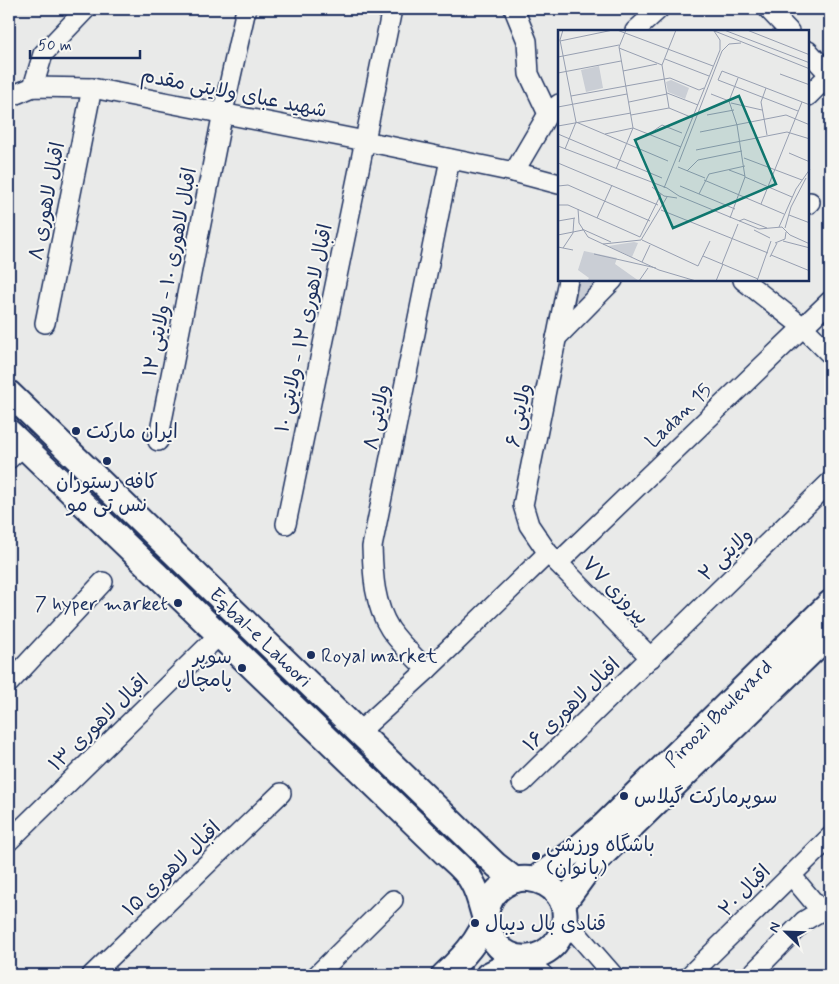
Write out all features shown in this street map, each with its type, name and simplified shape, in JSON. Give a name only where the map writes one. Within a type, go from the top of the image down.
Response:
[{"type":"main road","name":"Eqbal-e Lahoori","points":[[9,393],[496,865],[525,879]]},
{"type":"main road","name":"Eqbal-e Lahoori","points":[[13,446],[219,634],[444,851],[472,881],[486,920]]},
{"type":"main road","points":[[139,559],[158,539]]},
{"type":"main road","name":"Piroozi Boulevard","points":[[525,879],[573,852],[604,825],[830,603]]},
{"type":"main road","name":"Piroozi Boulevard","points":[[564,912],[590,867],[830,634]]},
{"type":"main road","points":[[444,975],[461,959],[475,941],[486,920],[488,905],[495,893],[504,885],[525,879],[550,886],[558,894],[564,912],[561,936],[551,949],[538,956],[522,958],[488,975]]},
{"type":"main road","points":[[486,920],[492,938],[500,948],[510,955],[522,958]]},
{"type":"street","points":[[33,87],[43,54],[86,9]]},
{"type":"street","name":"اقبال لاهوری ۱۰ - ولایتی ۱۲","points":[[158,440],[223,112],[246,9]]},
{"type":"street","name":"اقبال لاهوری ۱۲ - ولایتی ۱۰","points":[[286,524],[392,9]]},
{"type":"street","points":[[514,9],[527,41],[529,74],[554,109],[514,172]]},
{"type":"street","points":[[636,30],[658,9]]},
{"type":"street","points":[[768,9],[788,30]]},
{"type":"street","points":[[809,52],[830,74],[809,95]]},
{"type":"street","name":"شهید عبای ولایتی مقدم","points":[[9,95],[33,87],[92,88],[365,141],[514,172],[558,184]]},
{"type":"street","name":"اقبال لاهوری ۸","points":[[45,323],[92,88]]},
{"type":"street","name":"ولایتی ۸","points":[[427,670],[390,630],[378,606],[373,574],[372,547],[450,159]]},
{"type":"street","name":"ولایتی ۶","points":[[553,558],[529,525],[523,505],[568,281]]},
{"type":"street","points":[[556,338],[612,281]]},
{"type":"street","points":[[744,281],[803,327],[830,354]]},
{"type":"street","name":"Ladan 15","points":[[359,732],[553,558],[830,301]]},
{"type":"street","name":"ولایتی ۲","points":[[651,658],[830,482]]},
{"type":"street","name":"پیروزی ۷۷","points":[[553,558],[651,658]]},
{"type":"street","points":[[9,683],[104,582]]},
{"type":"street","name":"اقبال لاهوری ۱۳","points":[[9,841],[219,634]]},
{"type":"street","name":"اقبال لاهوری ۱۶","points":[[522,783],[651,658]]},
{"type":"street","name":"اقبال لاهوری ۱۵","points":[[92,975],[281,793]]},
{"type":"street","name":"اقبال ۲۰","points":[[690,975],[830,837]]},
{"type":"street","points":[[751,975],[804,921],[819,912],[818,906],[791,875]]},
{"type":"street","points":[[317,975],[394,900]]},
{"type":"street","points":[[564,912],[613,975]]},
{"type":"street","points":[[522,958],[543,975]]},
{"type":"shaded area","points":[[579,281],[601,281],[573,310]]},
{"type":"place","name":"ایران مارکت","points":[[76,431]]},
{"type":"place","name":"كافه رستوران نس تى مو","points":[[107,461]]},
{"type":"place","name":"7 hyper market","points":[[178,603]]},
{"type":"place","name":"Royal market","points":[[311,655]]},
{"type":"place","name":"سوپر‌ پامچال","points":[[242,668]]},
{"type":"place","name":"سوپرمارکت گیلاس","points":[[624,796]]},
{"type":"place","name":"باشگاه ورزشی (بانوان)","points":[[536,856]]},
{"type":"place","name":"قنادی بال دیبال","points":[[475,923]]}]
